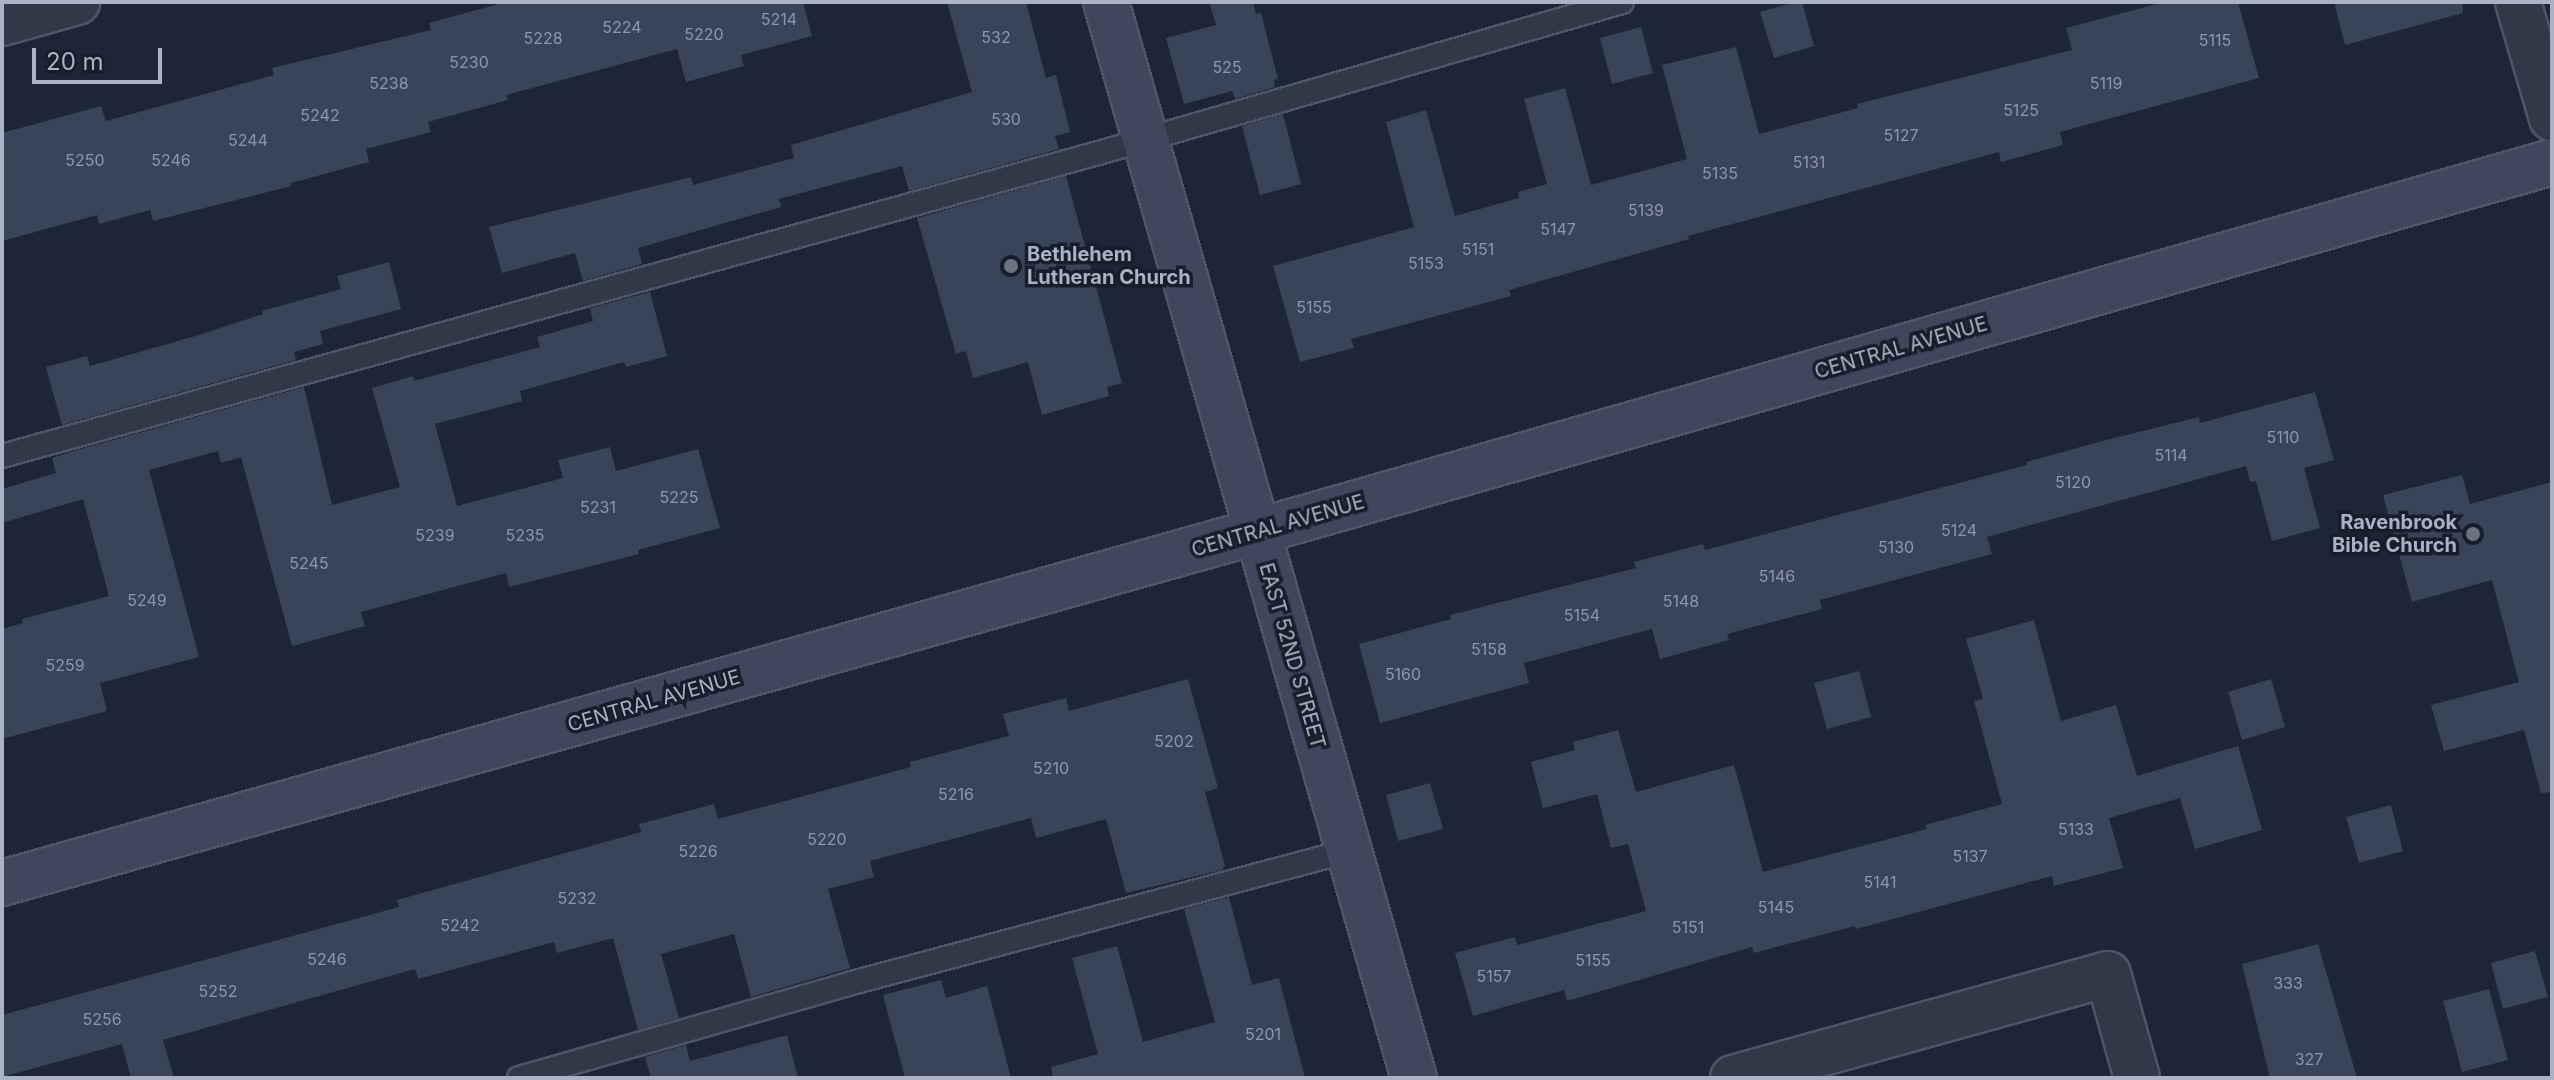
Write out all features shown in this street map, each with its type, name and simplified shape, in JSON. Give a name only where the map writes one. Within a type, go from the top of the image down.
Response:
[{"type":"main road","name":"EAST 52ND STREET","points":[[1106,2],[1414,1078]]},
{"type":"main road","name":"CENTRAL AVENUE","points":[[2,883],[1256,532],[2552,162]]},
{"type":"street","points":[[2,23],[77,2]]},
{"type":"street","points":[[2518,2],[2552,118]]},
{"type":"street","points":[[1733,1078],[2108,974],[2137,1078]]},
{"type":"lane","points":[[2,456],[1145,140],[1622,2]]},
{"type":"lane","points":[[519,1078],[848,984],[1348,851]]},
{"type":"building","points":[[506,2],[803,2],[812,36],[741,55],[744,66],[686,82],[677,49],[506,95],[508,100],[428,122],[431,132],[366,149],[369,162],[291,183],[291,186],[153,221],[150,210],[99,224],[97,215],[2,241],[2,133],[101,106],[106,121],[274,75],[272,68],[431,30],[429,23]]},
{"type":"building","points":[[947,2],[1026,2],[1046,78],[1056,75],[1070,132],[1055,136],[1059,149],[909,191],[902,166],[779,199],[781,207],[638,248],[642,264],[583,281],[575,253],[502,273],[489,227],[691,177],[693,185],[794,158],[791,145],[972,92]]},
{"type":"building","points":[[1209,2],[1253,2],[1256,14],[1261,13],[1278,79],[1274,80],[1275,87],[1235,99],[1232,91],[1184,104],[1166,38],[1216,25]]},
{"type":"building","points":[[1802,2],[1814,46],[1774,58],[1760,12]]},
{"type":"building","points":[[2164,2],[2238,2],[2259,78],[2060,132],[2063,145],[2001,162],[1999,152],[1688,236],[1689,239],[1509,290],[1511,296],[1351,339],[1354,348],[1300,362],[1273,266],[1414,227],[1386,122],[1426,110],[1455,216],[1519,198],[1518,192],[1547,184],[1524,99],[1565,88],[1591,185],[1687,159],[1662,65],[1736,47],[1759,134],[1858,108],[1857,104],[2072,50],[2066,28]]},
{"type":"building","points":[[2334,2],[2462,2],[2463,13],[2345,45]]},
{"type":"building","points":[[1641,27],[1653,73],[1612,84],[1600,38]]},
{"type":"building","points":[[1283,114],[1301,184],[1260,195],[1242,126]]},
{"type":"building","name":"Bethlehem Lutheran Church","points":[[1066,176],[1122,383],[1107,387],[1109,396],[1042,415],[1028,362],[973,378],[966,351],[956,354],[917,218]]},
{"type":"building","points":[[389,262],[401,309],[320,331],[323,344],[294,352],[296,360],[62,425],[46,367],[87,356],[90,366],[199,335],[263,314],[262,311],[341,289],[337,276]]},
{"type":"building","points":[[650,292],[667,356],[626,367],[624,362],[520,391],[522,401],[435,424],[457,506],[563,478],[558,460],[610,447],[616,471],[698,449],[720,528],[638,550],[639,554],[509,587],[506,573],[361,612],[365,626],[292,646],[241,457],[221,463],[218,451],[149,470],[199,657],[100,683],[107,711],[2,739],[2,629],[23,623],[22,619],[109,596],[83,499],[2,523],[2,489],[56,473],[52,458],[304,387],[332,505],[400,487],[372,388],[413,376],[414,381],[540,347],[537,337],[593,321],[590,308]]},
{"type":"building","points":[[2315,392],[2334,460],[2304,468],[2320,528],[2272,541],[2256,481],[2250,482],[2246,466],[1987,537],[1992,554],[1820,600],[1822,609],[1727,634],[1729,640],[1660,659],[1652,629],[1524,663],[1529,683],[1380,723],[1359,644],[1451,619],[1450,615],[1636,568],[1634,562],[1703,544],[1705,550],[2027,465],[2027,462],[2102,441],[2199,417],[2200,423]]},
{"type":"building","points":[[2462,475],[2470,504],[2552,482],[2552,792],[2541,793],[2524,730],[2444,751],[2431,705],[2519,682],[2492,580],[2412,602],[2383,495]]},
{"type":"building","points":[[2034,620],[2061,721],[2116,705],[2137,776],[2238,746],[2262,830],[2195,849],[2180,798],[2109,818],[2123,868],[2054,886],[2052,876],[1856,929],[1855,926],[1754,953],[1752,947],[1567,1001],[1564,990],[1473,1016],[1455,953],[1515,937],[1517,945],[1646,911],[1628,844],[1611,848],[1597,794],[1543,808],[1531,762],[1575,750],[1573,742],[1618,730],[1636,792],[1734,765],[1763,872],[1927,829],[1925,825],[2002,804],[1974,701],[1983,699],[1966,639]]},
{"type":"building","points":[[1859,671],[1871,717],[1827,729],[1814,683]]},
{"type":"building","points":[[1188,679],[1218,788],[1205,792],[1225,866],[1222,870],[1126,893],[1106,819],[1036,838],[1031,818],[870,861],[874,877],[828,889],[850,968],[751,997],[734,934],[661,954],[679,1018],[638,1030],[613,938],[557,953],[554,942],[418,979],[415,969],[163,1040],[174,1078],[131,1078],[122,1044],[2,1077],[2,1015],[399,907],[397,900],[641,832],[639,824],[714,804],[718,819],[911,767],[910,762],[1009,736],[1003,714],[1066,698],[1069,711]]},
{"type":"building","points":[[2271,679],[2285,727],[2242,740],[2228,692]]},
{"type":"building","points":[[1430,783],[1443,829],[1398,841],[1386,795]]},
{"type":"building","points":[[2391,805],[2403,851],[2359,863],[2346,817]]},
{"type":"building","points":[[1229,897],[1252,985],[1279,978],[1305,1078],[1053,1078],[1051,1067],[1098,1054],[1072,958],[1117,946],[1143,1042],[1215,1022],[1184,909]]},
{"type":"building","points":[[2318,944],[2357,1078],[2270,1078],[2242,964]]},
{"type":"building","points":[[2535,951],[2548,997],[2503,1009],[2491,963]]},
{"type":"building","points":[[941,980],[946,998],[987,986],[1011,1078],[905,1078],[883,995]]},
{"type":"building","points":[[2489,989],[2508,1060],[2462,1072],[2443,1001]]},
{"type":"building","points":[[787,1035],[798,1078],[651,1078],[645,1057],[686,1045],[690,1061]]},
{"type":"place","name":"Bethlehem Lutheran Church","points":[[1011,266]]},
{"type":"place","name":"Ravenbrook Bible Church","points":[[2473,534]]}]
